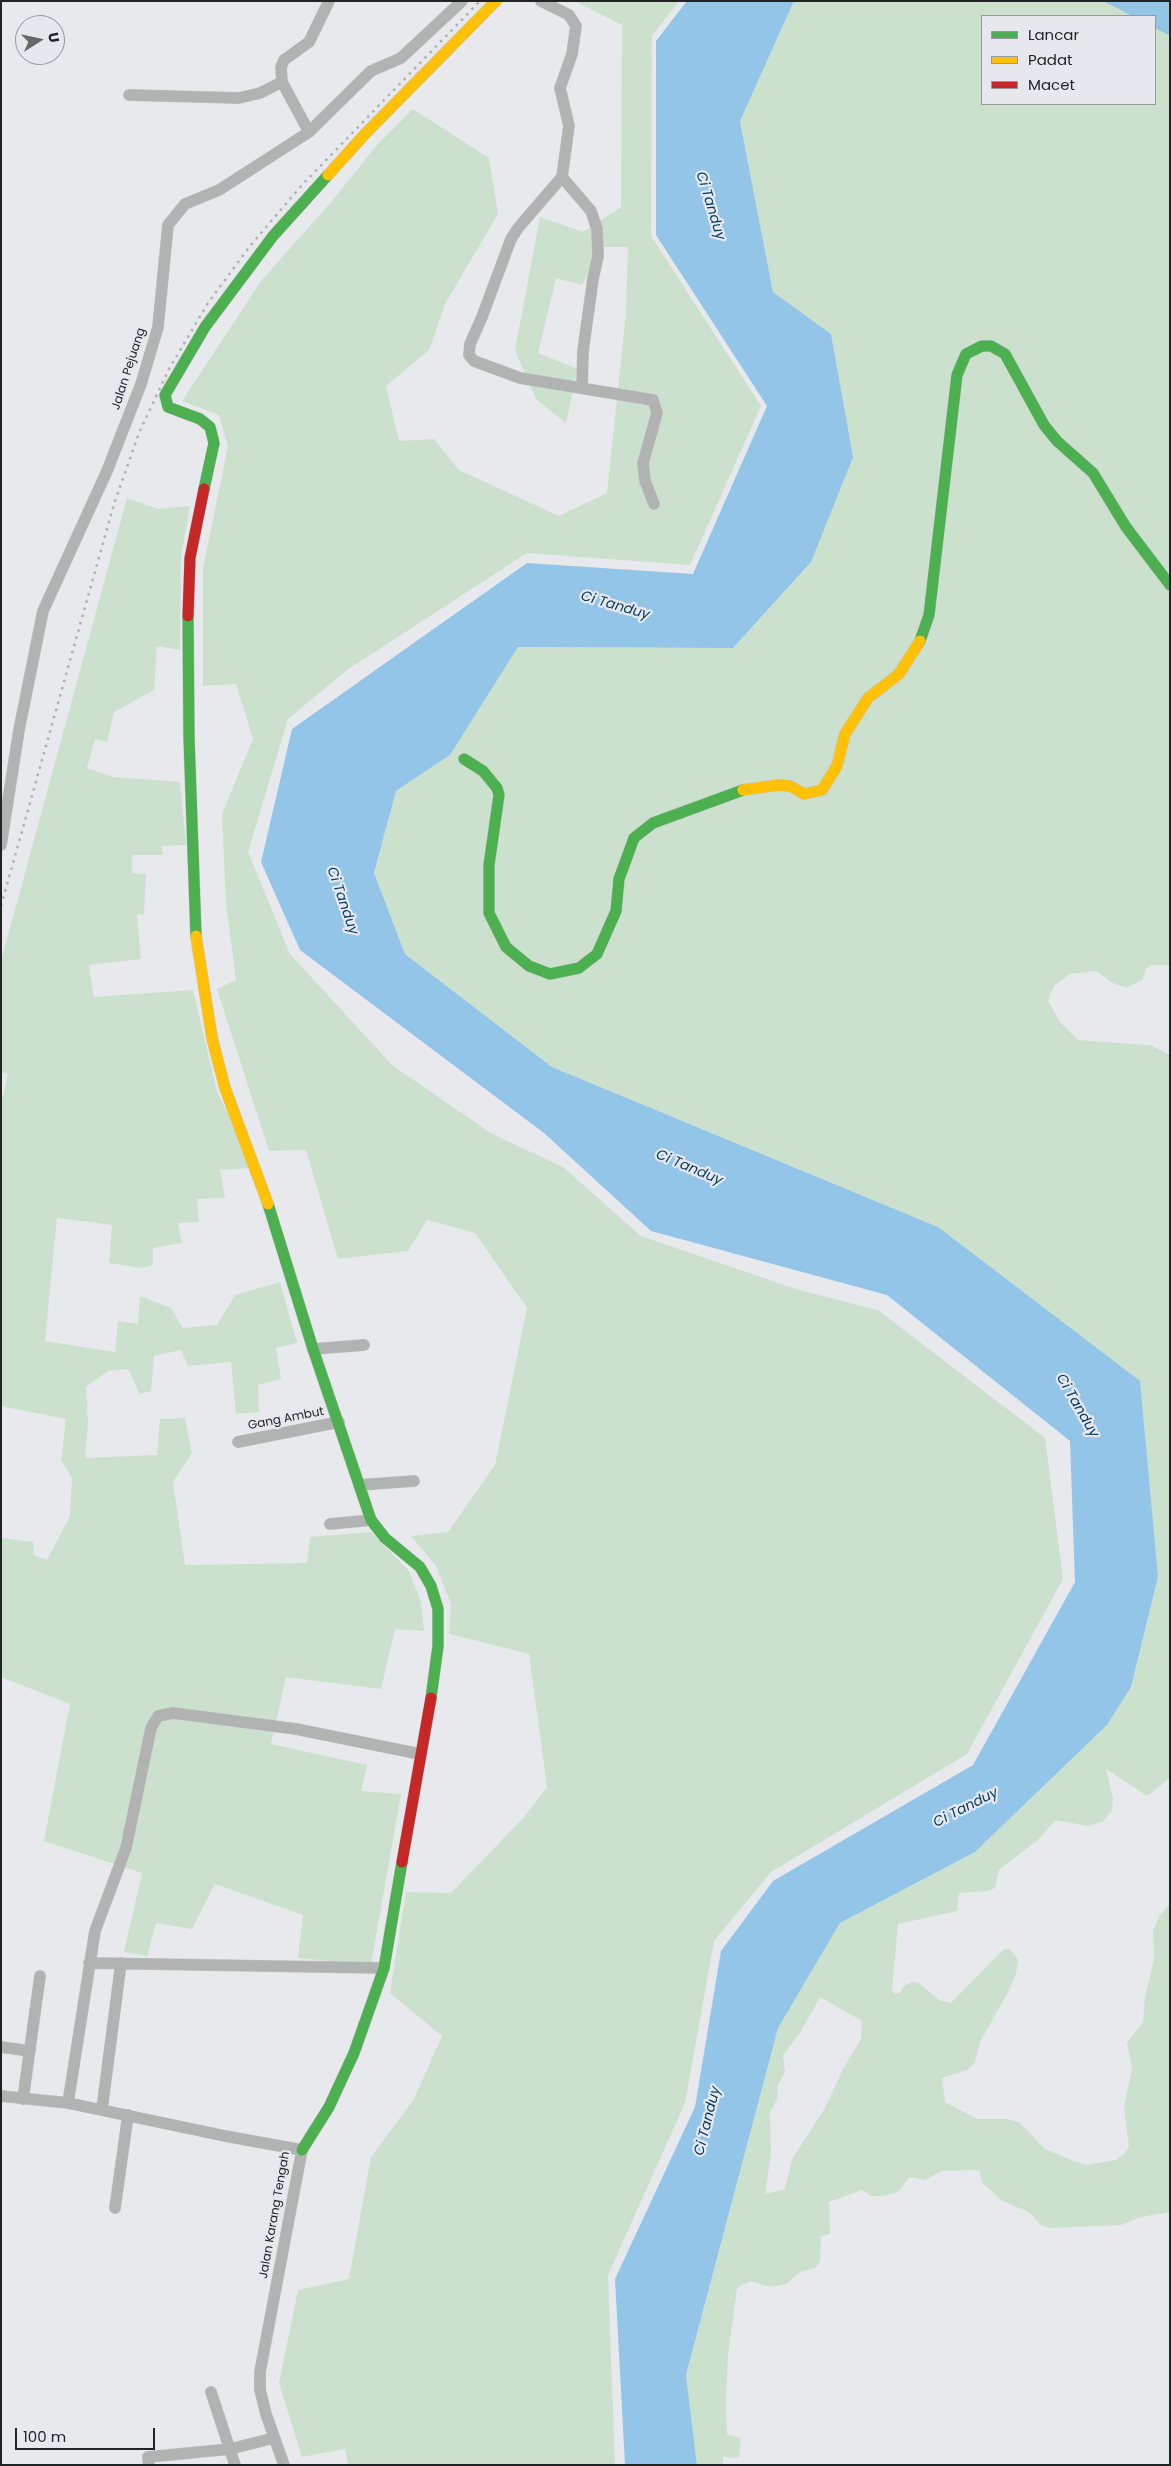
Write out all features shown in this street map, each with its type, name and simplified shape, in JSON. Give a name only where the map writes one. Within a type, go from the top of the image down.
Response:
[{"type":"street","points":[[309,132],[282,82],[282,64],[309,42],[329,1]]},
{"type":"street","name":"Jalan Pejuang","points":[[1,845],[19,730],[43,610],[107,471],[141,384],[158,327],[168,225],[185,204],[219,190],[309,132],[371,71],[401,58],[462,1]]},
{"type":"street","points":[[302,2150],[329,2107],[354,2053],[384,1968],[420,1754],[434,1686],[438,1646],[438,1609],[431,1586],[420,1567],[385,1538],[371,1520],[358,1485],[265,1195],[225,1088],[212,1038],[198,972],[189,748],[188,602],[190,558],[195,527],[214,443],[210,427],[200,419],[168,407],[165,396],[205,327],[274,236],[372,127],[496,1]]},
{"type":"street","points":[[541,1],[569,15],[576,26],[572,54],[560,88],[569,126],[562,177],[518,228],[511,239],[482,318],[470,344],[469,355],[474,361],[520,378],[582,387],[649,399],[655,402],[656,419],[643,464],[645,481],[654,504]]},
{"type":"street","points":[[129,96],[239,98],[260,92],[282,82]]},
{"type":"street","points":[[562,177],[591,211],[597,229],[598,256],[592,279],[583,351],[582,387]]},
{"type":"street","points":[[464,759],[483,771],[497,788],[499,795],[489,865],[489,913],[506,947],[528,966],[550,974],[579,968],[598,954],[616,911],[618,879],[634,838],[653,823],[747,788],[778,785],[790,786],[804,794],[822,790],[837,766],[845,734],[868,698],[898,674],[922,639],[929,615],[957,374],[966,354],[982,346],[991,346],[1005,354],[1044,425],[1057,441],[1084,462],[1093,473],[1126,527],[1170,585]]},
{"type":"street","points":[[314,1349],[364,1345]]},
{"type":"street","name":"Gang Ambut","points":[[238,1442],[339,1422]]},
{"type":"street","points":[[358,1485],[414,1481]]},
{"type":"street","points":[[330,1524],[371,1520]]},
{"type":"street","points":[[68,2103],[95,1931],[126,1848],[151,1728],[158,1716],[173,1713],[296,1729],[420,1754]]},
{"type":"street","points":[[102,2109],[121,1963]]},
{"type":"street","points":[[89,1964],[384,1968]]},
{"type":"street","points":[[23,2099],[40,1976]]},
{"type":"street","points":[[1,2047],[30,2051]]},
{"type":"street","name":"Jalan Karang Tengah","points":[[1,2096],[68,2103],[102,2109],[225,2136],[302,2150],[260,2372],[260,2390],[284,2465]]},
{"type":"street","points":[[114,2208],[128,2115]]},
{"type":"street","points":[[211,2392],[235,2465]]},
{"type":"street","points":[[149,2465],[148,2457],[230,2449],[274,2438]]},
{"type":"green space","points":[[575,1],[679,1],[652,36],[651,236],[761,406],[690,565],[527,553],[347,670],[288,719],[248,852],[290,954],[392,1065],[492,1134],[563,1167],[641,1236],[796,1289],[878,1310],[1045,1438],[1063,1579],[967,1754],[771,1872],[714,1941],[685,2103],[608,2275],[615,2465],[348,2465],[345,2449],[302,2457],[279,2383],[298,2290],[349,2279],[371,2157],[414,2099],[442,2036],[390,1993],[406,1892],[451,1893],[524,1817],[547,1787],[529,1654],[449,1634],[451,1604],[436,1566],[411,1536],[448,1532],[495,1465],[527,1308],[475,1233],[427,1220],[408,1251],[338,1259],[306,1150],[269,1151],[217,989],[236,980],[226,904],[222,814],[253,739],[236,684],[203,686],[203,569],[228,446],[219,415],[182,401],[261,281],[332,201],[376,146],[413,109],[489,158],[498,214],[445,304],[429,350],[386,386],[399,441],[434,439],[459,470],[559,516],[607,493],[626,313],[628,247],[601,247],[582,285],[556,278],[538,353],[578,369],[566,423],[536,399],[515,350],[540,217],[583,232],[621,207],[622,25]]},
{"type":"green space","points":[[798,1],[1103,1],[1130,15],[981,15],[981,105],[1156,105],[1156,29],[1170,36],[1170,965],[1151,965],[1146,969],[1142,980],[1126,988],[1113,983],[1096,971],[1070,974],[1054,986],[1048,1000],[1060,1022],[1078,1040],[1150,1045],[1170,1055],[1170,1778],[1147,1796],[1106,1769],[1113,1798],[1112,1811],[1102,1822],[1088,1826],[1055,1820],[1039,1839],[999,1870],[995,1888],[988,1891],[959,1893],[957,1911],[898,1924],[892,1989],[895,1994],[900,1993],[904,1986],[912,1982],[919,1983],[939,2000],[951,2003],[1004,1949],[1010,1949],[1018,1960],[1016,1974],[980,2042],[975,2062],[967,2070],[942,2078],[945,2102],[977,2119],[1007,2119],[1019,2122],[1045,2149],[1074,2161],[1086,2165],[1116,2160],[1125,2153],[1129,2146],[1124,2108],[1132,2069],[1127,2043],[1143,2022],[1145,1997],[1154,1960],[1153,1931],[1159,1917],[1170,1903],[1170,2212],[1141,2217],[1121,2225],[1049,2228],[1041,2225],[1030,2213],[1001,2200],[982,2182],[979,2170],[942,2171],[925,2180],[909,2177],[898,2192],[884,2196],[871,2196],[862,2190],[829,2202],[830,2234],[821,2236],[820,2262],[815,2268],[800,2272],[786,2284],[771,2287],[750,2281],[737,2288],[728,2356],[726,2399],[727,2434],[741,2438],[739,2458],[723,2457],[723,2465],[697,2465],[686,2375],[778,2028],[840,1923],[975,1852],[1107,1725],[1131,1687],[1158,1577],[938,1227],[552,1067],[405,954],[374,873],[396,791],[450,755],[518,647],[733,648],[811,562],[852,457],[831,334],[773,292],[740,120],[793,3]],"holes":[[[820,1997],[862,2021],[861,2039],[844,2067],[825,2108],[792,2159],[785,2189],[765,2194],[771,2154],[770,2113],[778,2097],[777,2087],[785,2072],[783,2055],[800,2033]]]},
{"type":"green space","points":[[127,498],[158,509],[190,506],[181,557],[180,650],[157,646],[154,690],[114,712],[107,742],[95,739],[87,768],[113,777],[180,782],[186,845],[162,846],[163,855],[132,855],[132,873],[146,874],[144,914],[137,915],[141,959],[89,965],[94,997],[193,990],[217,1091],[236,1130],[249,1168],[220,1170],[225,1198],[197,1199],[199,1222],[178,1223],[182,1243],[153,1248],[153,1265],[142,1268],[109,1263],[112,1225],[57,1218],[45,1341],[115,1352],[118,1321],[138,1324],[140,1296],[171,1308],[183,1328],[217,1325],[235,1295],[280,1282],[297,1343],[276,1348],[281,1379],[258,1385],[259,1412],[236,1414],[231,1362],[188,1366],[181,1350],[154,1356],[151,1391],[140,1394],[128,1369],[108,1371],[86,1387],[88,1423],[85,1458],[157,1455],[160,1419],[185,1418],[192,1453],[173,1482],[185,1565],[307,1563],[310,1537],[371,1532],[409,1571],[421,1602],[424,1631],[395,1629],[381,1689],[286,1677],[271,1744],[367,1765],[361,1791],[401,1794],[371,1965],[298,1958],[303,1915],[215,1884],[192,1929],[156,1923],[147,1956],[124,1952],[142,1873],[44,1841],[70,1704],[1,1677],[1,1538],[33,1542],[34,1555],[47,1560],[70,1516],[72,1478],[61,1460],[66,1419],[1,1406],[1,1105],[8,1074],[1,1072],[1,961]]},
{"type":"water","name":"Ci Tanduy","points":[[687,1],[798,1],[793,3],[740,121],[773,292],[831,334],[853,457],[811,562],[733,648],[518,647],[450,755],[396,791],[374,873],[405,954],[552,1067],[938,1227],[1140,1381],[1158,1577],[1131,1687],[1107,1725],[975,1852],[840,1923],[778,2028],[686,2375],[697,2465],[625,2465],[615,2279],[695,2107],[721,1951],[773,1881],[973,1765],[1075,1582],[1070,1441],[887,1295],[651,1231],[544,1133],[300,950],[261,862],[292,729],[527,563],[693,574],[767,406],[656,235],[656,41]]},
{"type":"water","points":[[1103,1],[1170,1],[1170,36],[1156,29],[1156,15],[1130,15]]},
{"type":"railway","points":[[1,906],[114,504],[139,433],[169,369],[208,303],[250,246],[302,185],[480,1]]},
{"type":"traffic: fast","points":[[204,489],[214,443],[210,427],[200,419],[168,407],[165,395],[205,327],[273,236],[328,175]]},
{"type":"traffic: fast","points":[[920,641],[929,615],[957,375],[966,354],[982,346],[991,346],[1005,354],[1044,425],[1057,441],[1093,473],[1126,527],[1170,585]]},
{"type":"traffic: fast","points":[[188,616],[189,738],[196,936]]},
{"type":"traffic: fast","points":[[464,759],[483,771],[497,788],[499,795],[489,865],[489,913],[506,947],[529,966],[550,974],[579,968],[597,954],[616,911],[619,879],[634,838],[653,823],[743,790]]},
{"type":"traffic: fast","points":[[268,1204],[313,1349],[371,1520],[385,1538],[420,1567],[431,1586],[438,1609],[438,1646],[431,1698]]},
{"type":"traffic: fast","points":[[302,2150],[329,2107],[354,2053],[384,1968],[402,1862]]},
{"type":"traffic: slow","points":[[328,175],[365,134],[496,1]]},
{"type":"traffic: slow","points":[[743,790],[778,785],[790,786],[804,794],[822,790],[837,766],[845,734],[868,698],[899,674],[920,641]]},
{"type":"traffic: slow","points":[[196,936],[212,1038],[225,1088],[268,1204]]},
{"type":"traffic: jam","points":[[188,616],[190,558],[204,489]]},
{"type":"traffic: jam","points":[[402,1862],[431,1698]]}]
